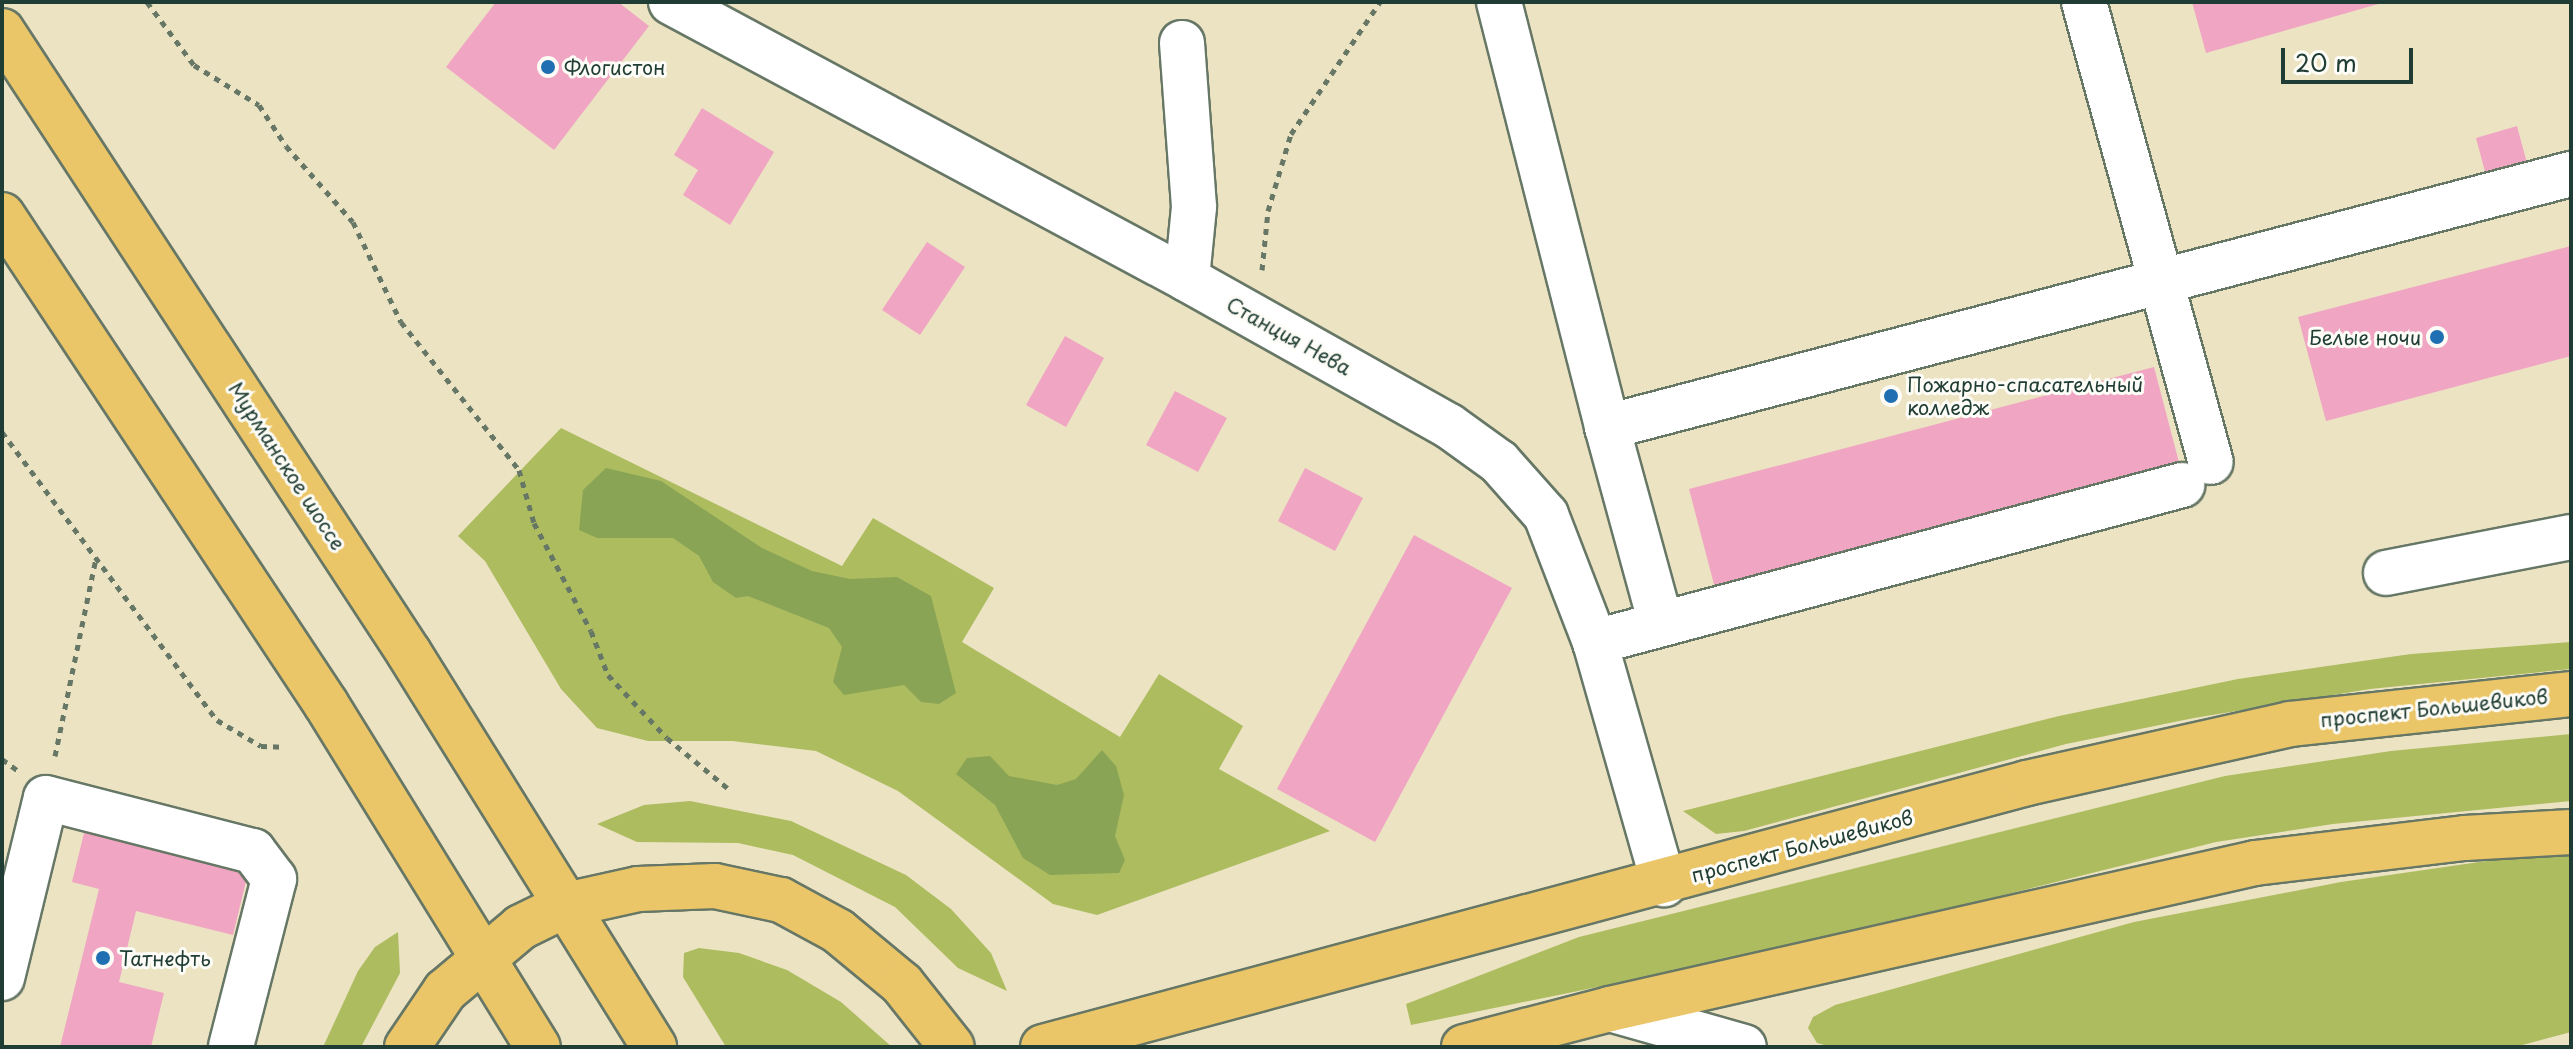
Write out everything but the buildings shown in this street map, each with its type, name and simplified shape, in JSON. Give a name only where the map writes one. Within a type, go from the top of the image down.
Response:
[{"type":"main road","name":"Мурманское шоссе","points":[[2,31],[409,653],[654,1047]]},
{"type":"main road","points":[[2,215],[326,704],[538,1047]]},
{"type":"main road","name":"проспект Большевиков","points":[[1043,1047],[1664,884],[2027,783],[2290,724],[2571,694]]},
{"type":"main road","points":[[1464,1047],[1610,1009],[2255,863],[2465,838],[2571,832]]},
{"type":"main road","points":[[407,1047],[445,991],[481,956],[521,927],[566,905],[638,889],[715,886],[781,900],[838,931],[902,984],[948,1039],[984,1047]]},
{"type":"street","name":"Станция Нева","points":[[671,2],[1187,279],[1449,426],[1499,462],[1546,515],[1595,642],[1664,884]]},
{"type":"street","points":[[1499,2],[1607,427],[1661,624]]},
{"type":"street","points":[[1595,642],[2196,474],[2162,283],[2084,2]]},
{"type":"street","points":[[1182,43],[1193,193],[1187,279]]},
{"type":"street","points":[[1607,427],[2571,174]]},
{"type":"street","points":[[2386,573],[2571,537]]},
{"type":"street","points":[[2,978],[46,798],[253,851],[274,879],[231,1047]]},
{"type":"street","points":[[1610,1009],[1744,1047]]},
{"type":"path","points":[[147,2],[194,65],[259,105],[286,146],[353,222],[401,322],[519,470],[534,523],[591,631],[608,675],[667,738],[731,791]]},
{"type":"path","points":[[1258,319],[1277,171],[1312,99],[1380,2]]},
{"type":"path","points":[[2,432],[217,720],[261,746],[284,747]]},
{"type":"path","points":[[46,798],[96,557]]},
{"type":"green space","points":[[561,428],[842,566],[873,518],[994,588],[962,642],[1120,737],[1159,674],[1243,726],[1219,769],[1330,831],[1097,915],[1053,904],[898,791],[816,751],[732,741],[648,741],[597,728],[561,689],[485,561],[458,536]]},
{"type":"green space","points":[[606,468],[661,481],[762,548],[812,571],[850,579],[897,577],[931,596],[956,693],[939,704],[921,702],[904,685],[844,695],[833,682],[842,647],[829,628],[748,596],[736,598],[713,582],[699,556],[673,538],[597,538],[579,530],[583,490]]},
{"type":"green space","points":[[2571,642],[2571,669],[2370,689],[2194,718],[2066,744],[1744,831],[1716,834],[1683,811],[2059,716],[2238,679],[2411,654]]},
{"type":"green space","points":[[2571,734],[2571,801],[2333,824],[2216,842],[1809,944],[1411,1025],[1406,1004],[1579,937],[2225,776],[2391,751]]},
{"type":"green space","points":[[1102,750],[1116,766],[1124,795],[1115,836],[1125,860],[1119,873],[1050,875],[1023,858],[995,805],[956,774],[967,758],[990,756],[1009,776],[1057,785],[1076,779]]},
{"type":"green space","points":[[690,801],[791,821],[906,875],[951,909],[991,953],[1007,991],[958,968],[895,907],[793,855],[738,843],[637,842],[597,824],[644,805]]},
{"type":"green space","points":[[2571,855],[2571,1032],[2515,1047],[1832,1047],[1817,1043],[1808,1028],[1813,1017],[1835,1005],[2134,922],[2341,882],[2500,859]]},
{"type":"green space","points":[[398,932],[400,973],[361,1047],[323,1047],[358,971],[375,947]]},
{"type":"green space","points":[[699,948],[739,953],[787,970],[841,1002],[892,1047],[726,1047],[683,977],[684,953]]},
{"type":"place","name":"Флогистон","points":[[548,67]]},
{"type":"place","name":"Белые ночи","points":[[2437,337]]},
{"type":"place","name":"Пожарно-спасательный колледж","points":[[1891,396]]},
{"type":"place","name":"Татнефть","points":[[103,958]]}]
